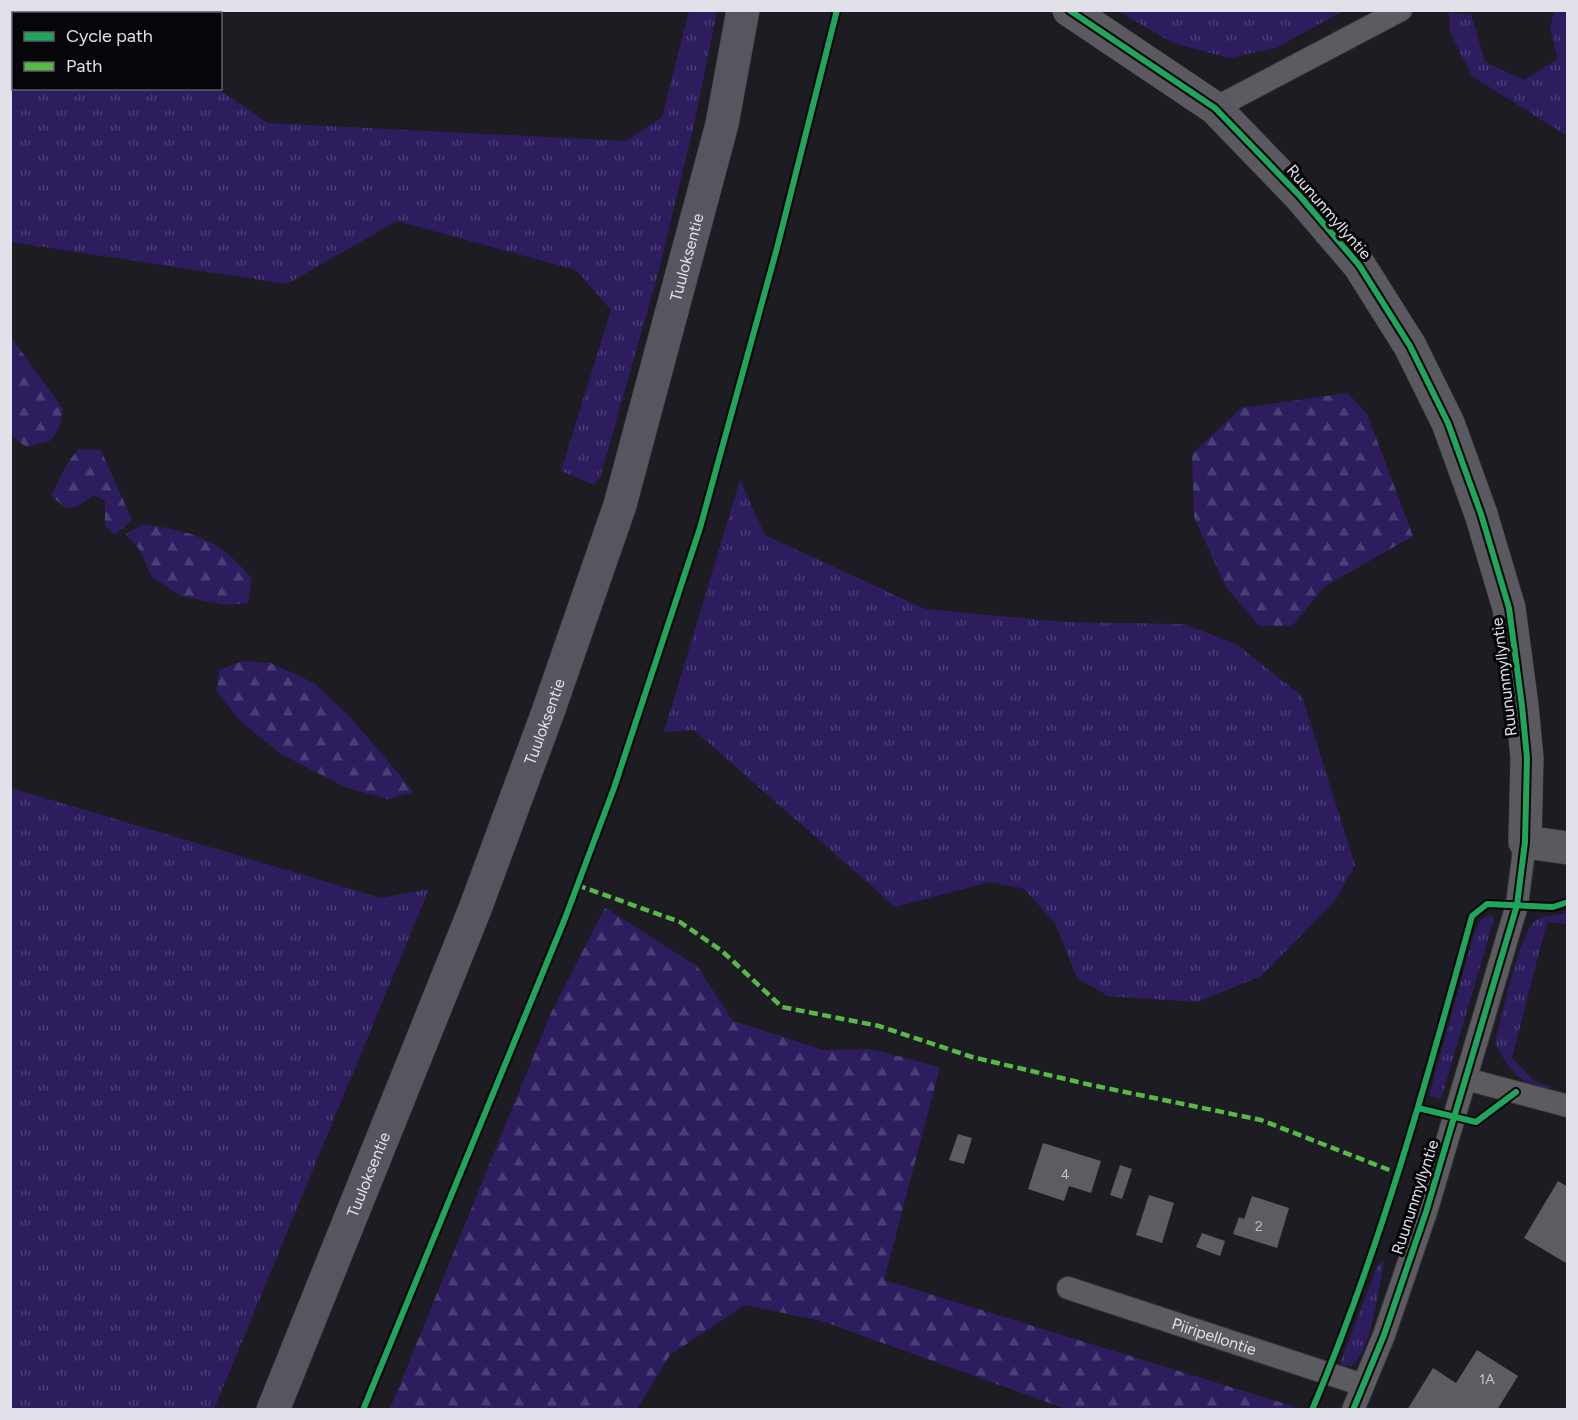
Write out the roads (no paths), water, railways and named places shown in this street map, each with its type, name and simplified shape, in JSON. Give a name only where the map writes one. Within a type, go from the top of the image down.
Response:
[{"type":"highway","name":"Tuuloksentie","points":[[273,1410],[475,909],[548,712],[620,505],[722,124],[743,10]]},
{"type":"street","name":"Ruununmyllyntie","points":[[1069,10],[1215,108],[1299,195],[1359,265],[1410,346],[1448,423],[1481,514],[1509,608],[1527,758],[1525,842],[1517,905],[1426,1212],[1384,1335],[1353,1410]]},
{"type":"street","points":[[1215,108],[1401,10]]},
{"type":"street","points":[[1525,842],[1568,848]]},
{"type":"street","points":[[1466,1079],[1568,1106]]},
{"type":"street","name":"Piiripellontie","points":[[1068,1288],[1363,1385]]}]
